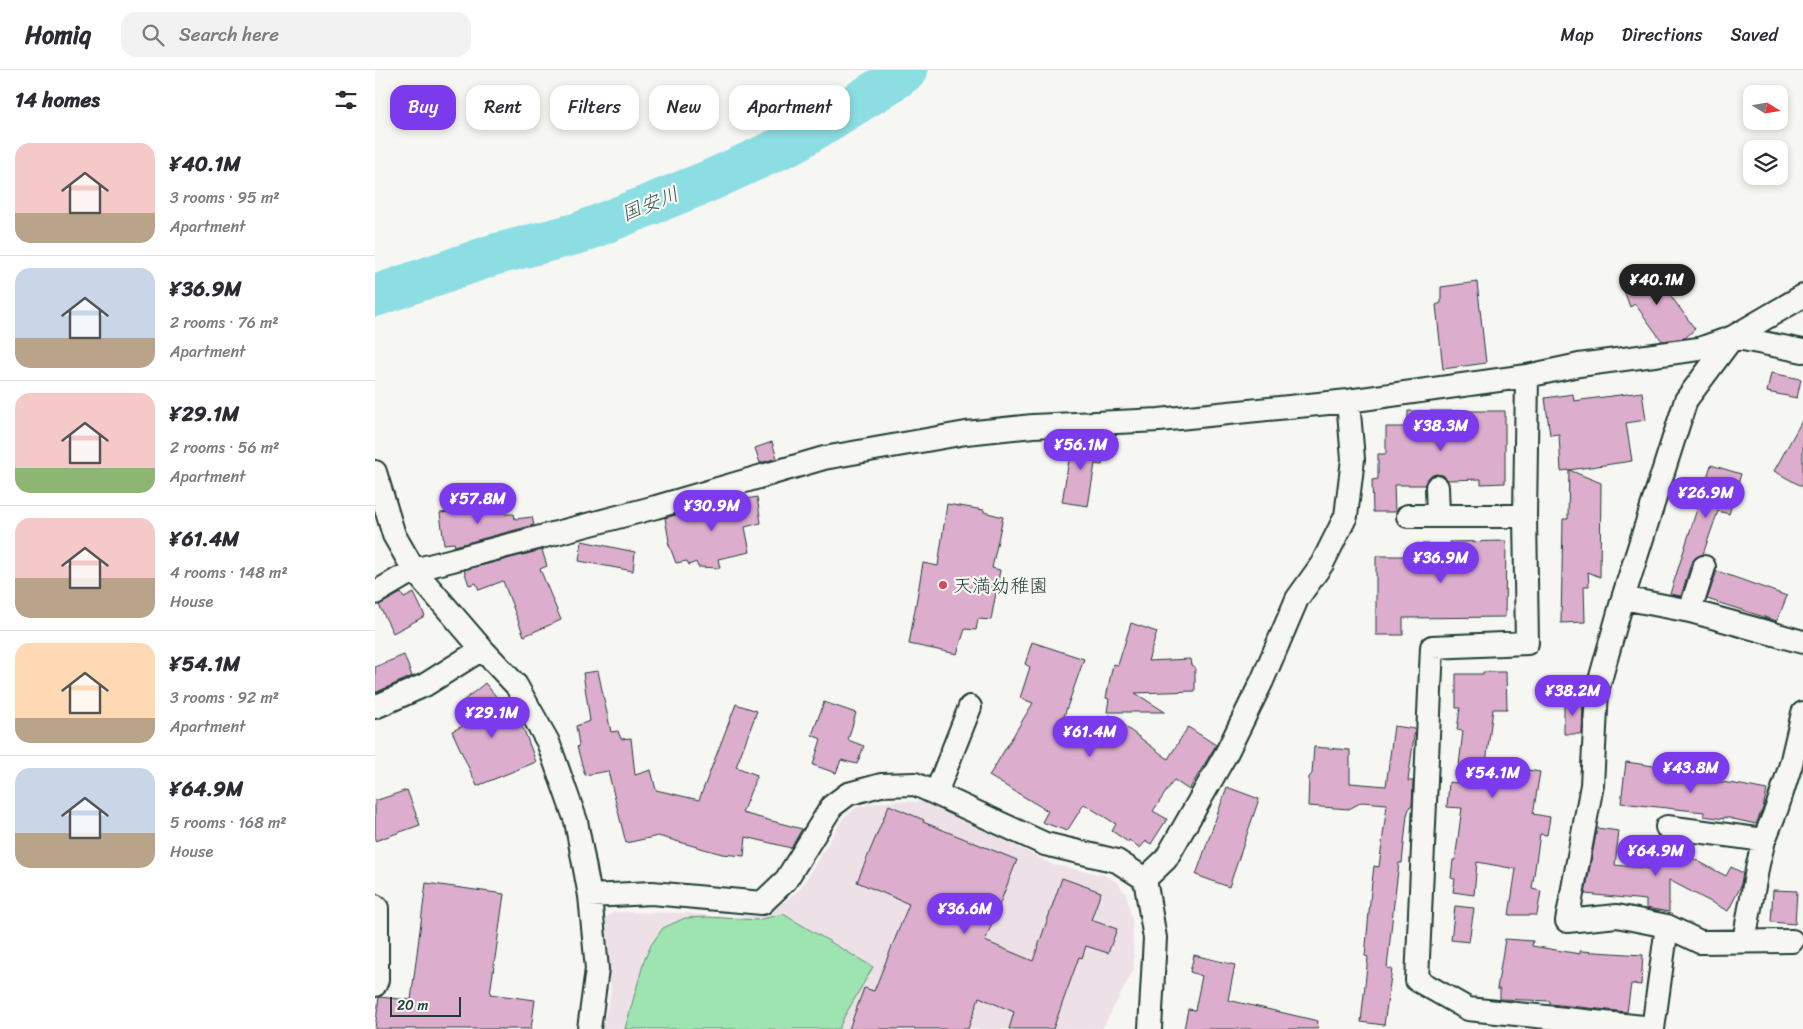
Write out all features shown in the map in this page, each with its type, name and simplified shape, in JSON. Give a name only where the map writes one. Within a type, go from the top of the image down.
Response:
[{"type":"street","points":[[375,593],[413,570],[656,507],[824,458],[976,432],[1033,426],[1159,420],[1348,400],[1527,376],[1579,365],[1699,349],[1733,337],[1803,296]]},
{"type":"street","points":[[1733,337],[1803,351]]},
{"type":"street","points":[[1733,337],[1685,400],[1623,598],[1597,691],[1592,785],[1567,922],[1617,916],[1667,926],[1700,942],[1792,941]]},
{"type":"street","points":[[1527,376],[1525,516],[1527,643],[1432,647],[1417,980],[1468,1009],[1653,1028],[1667,926]]},
{"type":"street","points":[[1145,879],[1167,859],[1227,752],[1262,681],[1297,598],[1322,564],[1346,516],[1353,459],[1348,400]]},
{"type":"street","points":[[375,472],[394,535],[413,570],[516,685],[548,742],[576,821],[590,896],[597,969],[589,1029]]},
{"type":"street","points":[[1437,487],[1438,515]]},
{"type":"street","points":[[1407,516],[1525,516]]},
{"type":"street","points":[[1690,611],[1704,567]]},
{"type":"street","points":[[1623,598],[1690,611],[1803,642]]},
{"type":"street","points":[[375,707],[425,685],[482,649]]},
{"type":"street","points":[[936,793],[970,707]]},
{"type":"street","points":[[1744,941],[1764,840],[1777,808],[1791,764],[1803,712]]},
{"type":"street","points":[[590,896],[652,893],[762,903],[786,880],[832,806],[848,794],[881,785],[915,784],[1045,844],[1117,861],[1145,879],[1155,938],[1150,1029]]},
{"type":"street","points":[[1667,827],[1764,840]]},
{"type":"street","points":[[375,906],[377,908],[377,980],[375,985]]},
{"type":"shaded area","points":[[899,801],[927,802],[1054,865],[1104,875],[1118,883],[1126,894],[1132,919],[1134,969],[1102,1029],[602,1029],[611,993],[605,918],[614,912],[755,916],[785,901],[800,889],[844,817],[856,808],[874,803]]},
{"type":"green space","points":[[783,914],[873,967],[839,1029],[625,1029],[644,961],[651,945],[663,928],[685,918],[706,917],[757,920]]},
{"type":"building","points":[[1644,269],[1648,272],[1652,270],[1695,329],[1685,338],[1662,341],[1635,304],[1630,307],[1622,285]]},
{"type":"building","points":[[1477,282],[1486,363],[1443,369],[1436,305],[1441,303],[1441,287]]},
{"type":"building","points":[[1771,373],[1801,379],[1797,398],[1767,392]]},
{"type":"building","points":[[1642,392],[1646,420],[1626,423],[1632,461],[1561,471],[1559,434],[1550,435],[1545,398],[1573,394],[1574,401]]},
{"type":"building","points":[[1408,411],[1505,411],[1505,483],[1481,484],[1481,479],[1448,480],[1443,475],[1436,474],[1430,476],[1424,485],[1394,485],[1395,512],[1373,512],[1372,480],[1378,479],[1378,454],[1386,454],[1386,427],[1408,427]]},
{"type":"building","points":[[1803,419],[1803,487],[1774,471]]},
{"type":"building","points":[[1070,440],[1105,446],[1102,465],[1095,464],[1088,506],[1062,502],[1069,460],[1066,460]]},
{"type":"building","points":[[772,442],[777,458],[760,463],[755,448]]},
{"type":"building","points":[[1711,465],[1741,474],[1729,514],[1718,511],[1703,554],[1696,557],[1691,563],[1681,596],[1670,594]]},
{"type":"building","points":[[1569,470],[1601,483],[1600,577],[1588,572],[1589,586],[1584,586],[1585,622],[1561,623],[1563,519],[1568,519]]},
{"type":"building","points":[[757,497],[761,523],[745,527],[750,552],[718,559],[720,568],[698,567],[696,562],[689,565],[687,561],[676,563],[668,542],[665,518],[700,508]]},
{"type":"building","points":[[947,504],[984,510],[984,512],[1003,517],[992,568],[1000,570],[991,620],[978,619],[976,630],[965,629],[957,654],[909,644],[923,563],[938,566]]},
{"type":"building","points":[[484,508],[485,513],[504,511],[505,514],[514,514],[515,519],[532,517],[534,525],[455,546],[454,543],[444,544],[440,513]]},
{"type":"building","points":[[582,541],[635,552],[633,571],[579,561]]},
{"type":"building","points":[[1506,541],[1505,617],[1403,618],[1403,635],[1376,635],[1376,556],[1416,556],[1416,544]]},
{"type":"building","points":[[542,550],[547,566],[540,569],[561,620],[524,636],[503,581],[479,590],[476,583],[469,585],[464,570]]},
{"type":"building","points":[[1717,571],[1787,596],[1777,621],[1707,599]]},
{"type":"building","points":[[401,593],[404,598],[414,593],[425,616],[393,633],[379,605]]},
{"type":"building","points":[[1131,623],[1157,632],[1148,661],[1190,659],[1191,665],[1195,667],[1195,691],[1135,693],[1165,712],[1107,712],[1109,699],[1106,698],[1113,664],[1118,665]]},
{"type":"building","points":[[1032,642],[1084,659],[1063,719],[1088,735],[1110,715],[1168,759],[1188,727],[1216,745],[1189,790],[1174,780],[1153,811],[1167,819],[1151,844],[1146,841],[1140,848],[1129,840],[1128,842],[1112,831],[1116,824],[1084,804],[1067,831],[1042,822],[1048,811],[989,776],[1033,703],[1020,698],[1030,667],[1025,664]]},
{"type":"building","points":[[404,655],[412,676],[375,693],[375,667]]},
{"type":"building","points":[[598,671],[611,732],[618,731],[621,739],[631,738],[635,775],[651,770],[656,790],[699,800],[736,704],[757,711],[736,767],[757,775],[742,813],[802,829],[791,848],[746,837],[744,856],[722,854],[658,836],[626,843],[608,771],[585,775],[577,747],[579,745],[576,726],[590,721],[583,673]]},
{"type":"building","points":[[1483,672],[1506,672],[1507,709],[1493,709],[1486,763],[1540,772],[1533,814],[1550,817],[1547,835],[1540,834],[1532,889],[1541,891],[1537,915],[1509,915],[1516,869],[1477,862],[1474,895],[1453,892],[1455,879],[1451,878],[1462,808],[1447,807],[1449,782],[1457,783],[1463,731],[1457,730],[1460,708],[1456,708],[1456,674],[1483,674]]},
{"type":"building","points":[[485,683],[524,730],[536,762],[477,786],[452,731],[478,719],[463,701]]},
{"type":"building","points":[[1564,699],[1583,700],[1582,734],[1564,734]]},
{"type":"building","points":[[824,702],[856,713],[848,740],[864,746],[857,764],[841,760],[836,773],[813,765],[821,739],[812,735]]},
{"type":"building","points":[[1394,726],[1415,729],[1408,781],[1413,781],[1412,806],[1410,806],[1407,815],[1402,863],[1399,863],[1387,968],[1392,969],[1384,1025],[1361,1022],[1368,957],[1365,956],[1371,891],[1374,866],[1379,867],[1387,804],[1362,802],[1349,809],[1308,806],[1309,777],[1312,774],[1314,747],[1350,750],[1350,783],[1386,786]]},
{"type":"building","points":[[1626,762],[1661,767],[1660,774],[1767,790],[1763,808],[1756,824],[1724,817],[1724,819],[1704,816],[1704,812],[1621,803]]},
{"type":"building","points":[[1227,787],[1259,799],[1229,887],[1196,875]]},
{"type":"building","points":[[407,790],[420,825],[375,841],[375,801]]},
{"type":"building","points":[[889,805],[924,820],[923,822],[1017,860],[985,941],[1033,961],[1062,878],[1101,892],[1091,920],[1117,929],[1108,953],[1086,946],[1082,958],[1079,957],[1053,1029],[1009,1029],[1014,1012],[979,997],[968,1029],[849,1029],[864,988],[874,991],[909,904],[857,882]]},
{"type":"building","points":[[1597,828],[1619,831],[1615,865],[1653,869],[1655,853],[1692,858],[1726,876],[1731,867],[1743,873],[1740,888],[1728,911],[1669,880],[1669,912],[1646,908],[1646,900],[1585,894]]},
{"type":"building","points":[[426,883],[504,894],[490,994],[535,1000],[531,1029],[375,1029],[379,997],[411,1000]]},
{"type":"building","points":[[1773,890],[1797,891],[1795,924],[1771,922]]},
{"type":"building","points":[[1455,906],[1474,908],[1469,942],[1451,940]]},
{"type":"building","points":[[1505,939],[1533,941],[1532,946],[1580,954],[1580,951],[1643,955],[1641,985],[1631,984],[1627,1012],[1550,1004],[1550,1001],[1500,999],[1500,989],[1497,989]]},
{"type":"building","points":[[1194,955],[1235,965],[1228,1000],[1318,1021],[1317,1029],[1184,1029],[1188,1009],[1195,1010],[1202,976],[1190,972]]},
{"type":"waterway","name":"国安川","points":[[375,296],[493,255],[579,233],[709,181],[794,142],[907,70]]},
{"type":"place","name":"天満幼稚園","points":[[943,585]]}]
